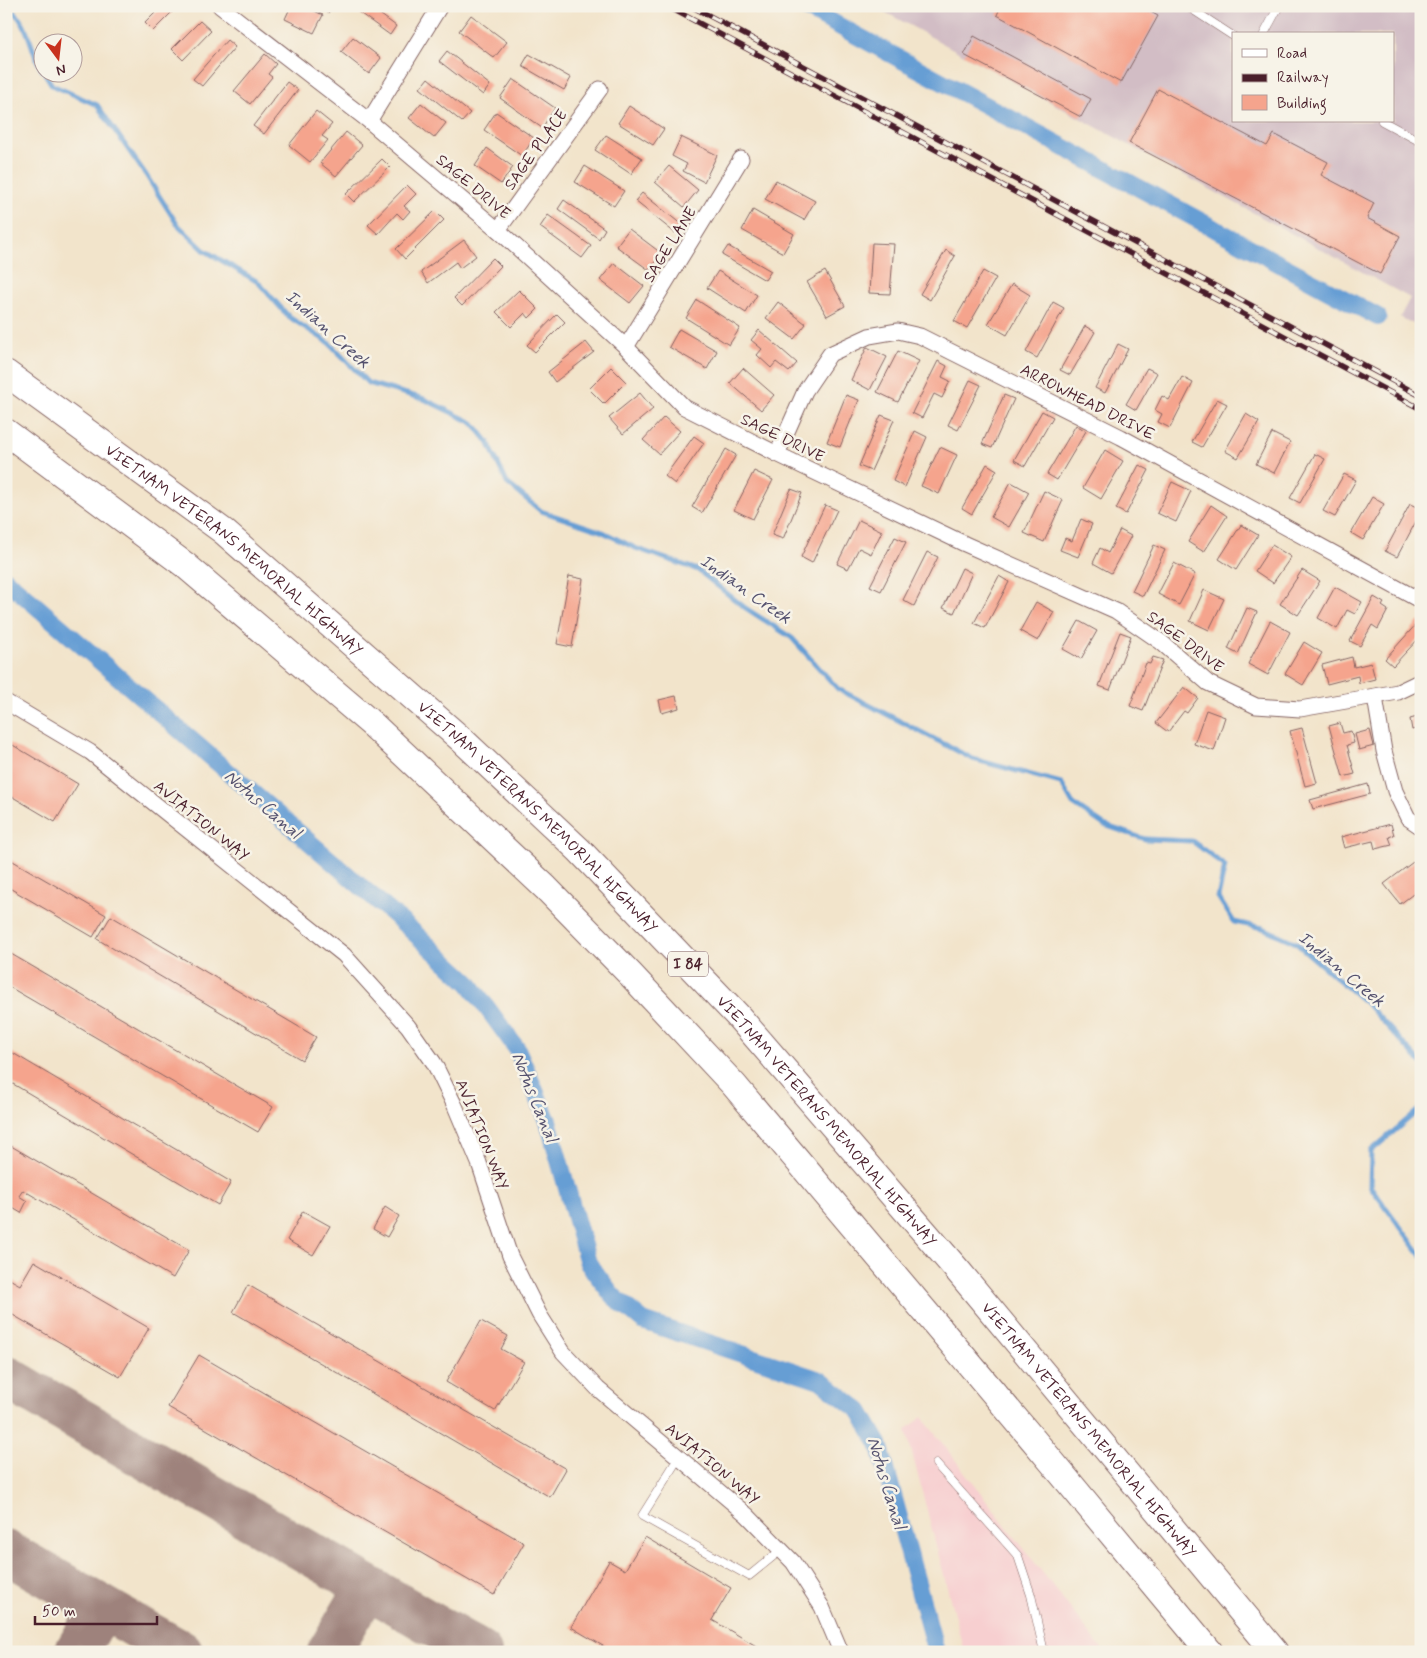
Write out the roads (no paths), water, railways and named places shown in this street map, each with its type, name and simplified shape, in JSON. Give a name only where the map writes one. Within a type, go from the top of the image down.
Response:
[{"type":"highway","name":"VIETNAM VETERANS MEMORIAL HIGHWAY","points":[[6,373],[223,531],[462,740],[579,850],[750,1030],[959,1272],[1274,1652]]},
{"type":"highway","points":[[6,432],[185,565],[373,725],[546,888],[631,975],[734,1086],[1210,1652]]},
{"type":"street","points":[[369,121],[440,6]]},
{"type":"street","name":"SAGE DRIVE","points":[[224,8],[369,121],[498,230],[626,347],[684,406],[777,454],[965,544],[1116,612],[1161,642],[1208,683],[1256,706],[1300,709],[1398,692],[1421,681]]},
{"type":"street","name":"SAGE PLACE","points":[[498,230],[600,89]]},
{"type":"street","name":"SAGE LANE","points":[[626,347],[741,159]]},
{"type":"street","name":"ARROWHEAD DRIVE","points":[[777,454],[806,391],[830,354],[869,336],[898,331],[920,336],[1121,436],[1421,601]]},
{"type":"street","points":[[1375,697],[1384,750],[1395,790],[1408,818],[1421,827]]},
{"type":"street","name":"AVIATION WAY","points":[[6,702],[90,752],[344,955],[408,1026],[434,1063],[455,1106],[479,1163],[510,1256],[539,1314],[563,1352],[598,1389],[748,1515],[793,1562],[822,1607],[841,1652]]},
{"type":"lane","points":[[1187,6],[1232,35]]},
{"type":"lane","points":[[1265,32],[1279,6]]},
{"type":"lane","points":[[1384,122],[1421,142]]},
{"type":"lane","points":[[679,1457],[642,1516],[749,1576],[781,1550]]},
{"type":"lane","points":[[936,1464],[1018,1556],[1031,1595],[1044,1652]]},
{"type":"waterway","name":"Indian Creek","points":[[6,6],[20,20],[32,46]]},
{"type":"waterway","points":[[802,6],[1378,317]]},
{"type":"waterway","name":"Indian Creek","points":[[50,82],[52,85],[97,105],[146,175],[177,224],[204,250],[258,282],[289,317],[329,343],[368,383],[424,399],[473,423],[488,442],[507,483],[541,511],[603,532],[635,548],[698,570],[744,607],[792,638],[838,689],[973,759],[1061,783],[1073,804],[1104,825],[1145,839],[1192,841],[1225,866],[1218,897],[1234,922],[1263,928],[1296,943],[1368,1005],[1421,1063]]},
{"type":"waterway","name":"Notus Canal","points":[[6,580],[409,928],[469,983],[517,1049],[548,1121],[588,1263],[613,1296],[643,1321],[820,1380],[860,1411],[879,1444],[936,1652]]},
{"type":"waterway","name":"Indian Creek","points":[[1421,1108],[1371,1151],[1370,1186],[1421,1255]]},
{"type":"railway","points":[[667,6],[1421,409]]},
{"type":"railway","points":[[691,6],[1421,396]]}]
